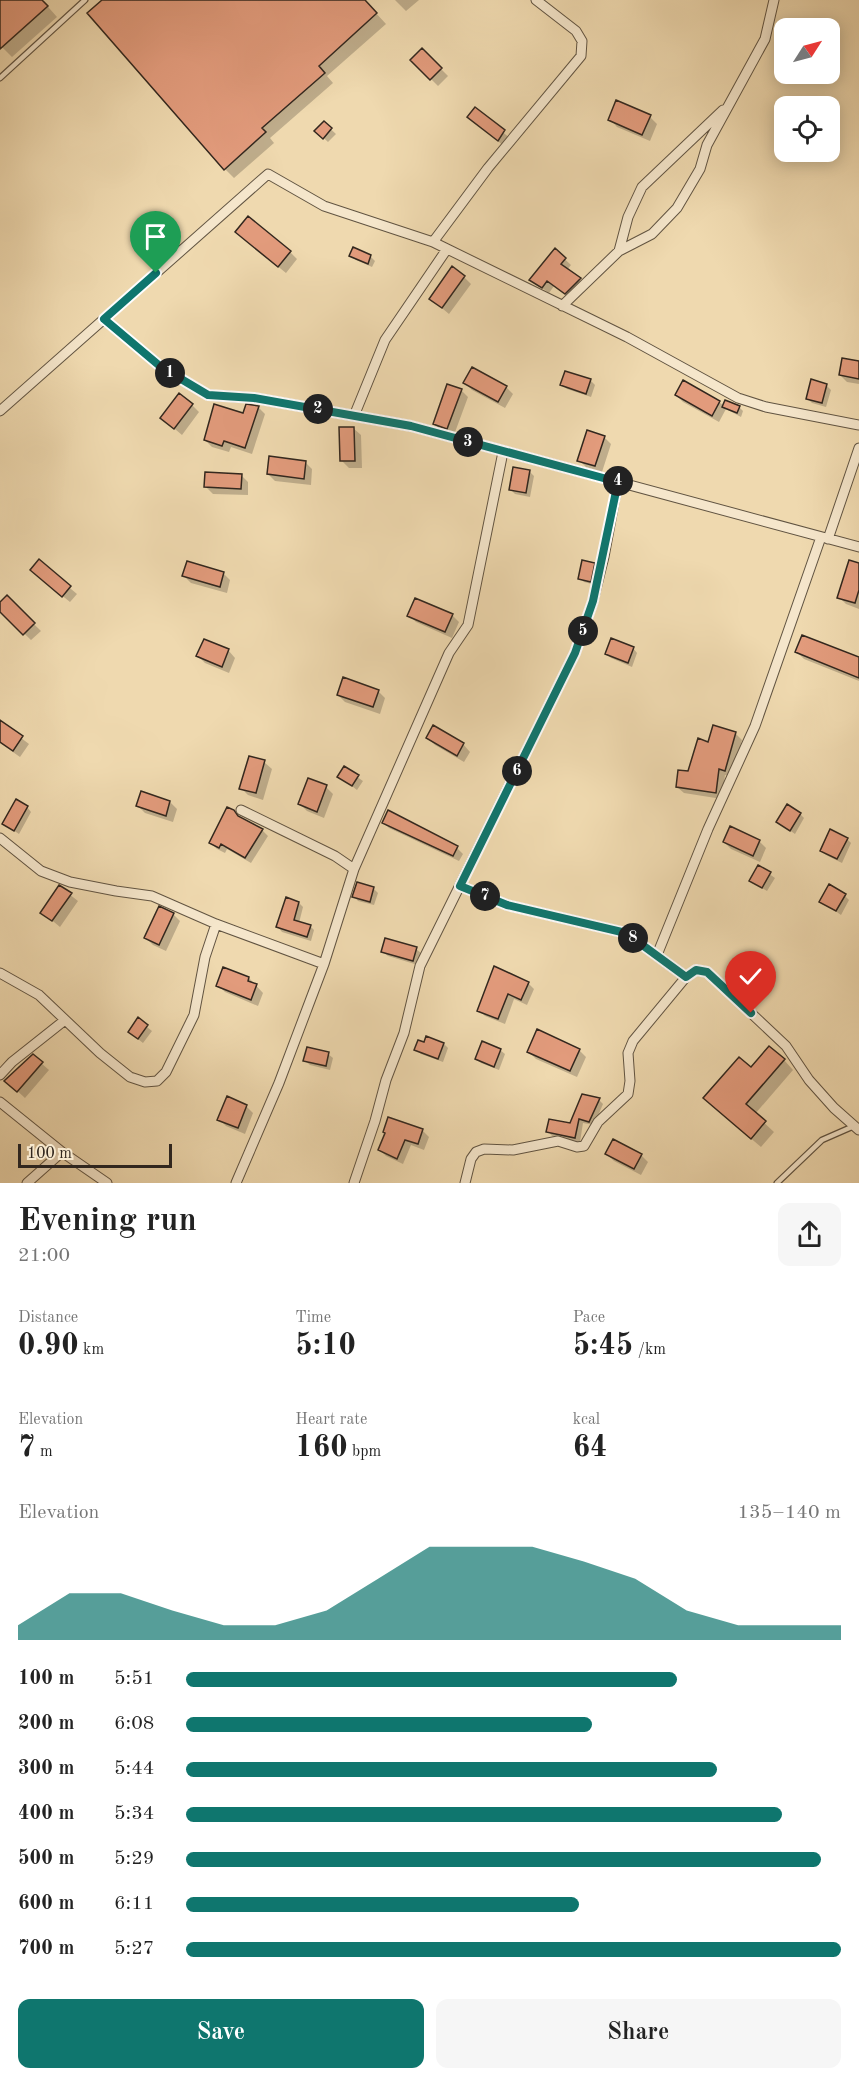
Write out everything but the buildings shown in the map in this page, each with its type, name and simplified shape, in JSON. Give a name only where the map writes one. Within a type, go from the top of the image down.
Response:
[{"type":"street","points":[[433,242],[488,168],[581,56],[582,41],[576,31],[536,0]]},
{"type":"street","points":[[562,306],[619,250],[652,234],[676,208],[700,169],[707,145],[765,39],[774,0]]},
{"type":"street","points":[[619,250],[628,217],[642,187],[729,104]]},
{"type":"street","points":[[0,411],[268,174],[324,206],[433,242],[627,337],[738,398],[766,407],[859,425]]},
{"type":"street","points":[[354,416],[385,340],[447,249]]},
{"type":"street","points":[[104,319],[161,367],[208,395],[254,398],[411,426],[859,548]]},
{"type":"street","points":[[657,955],[708,829],[755,726],[859,448]]},
{"type":"street","points":[[236,1183],[279,1083],[324,964],[354,869],[449,653],[468,625],[503,452]]},
{"type":"street","points":[[354,1183],[386,1080],[404,1033],[420,966],[575,653],[593,601],[618,482]]},
{"type":"street","points":[[241,810],[335,855],[354,869]]},
{"type":"street","points":[[0,838],[40,871],[70,882],[152,896],[216,924],[324,964]]},
{"type":"street","points":[[460,886],[507,905],[626,933],[686,977]]},
{"type":"street","points":[[0,973],[39,996],[130,1077],[145,1082],[157,1081],[166,1072],[194,1016],[205,957],[216,924]]},
{"type":"street","points":[[465,1183],[471,1159],[476,1152],[483,1149],[513,1150],[558,1141],[577,1147],[584,1146],[598,1122],[628,1094],[630,1081],[628,1053],[633,1041],[686,977],[696,970],[707,972],[786,1046],[809,1080],[834,1108],[857,1128]]},
{"type":"street","points":[[0,1075],[12,1062],[65,1020]]},
{"type":"street","points":[[0,1102],[62,1152],[107,1183]]},
{"type":"street","points":[[27,1183],[62,1152]]},
{"type":"lane","points":[[0,78],[85,0]]},
{"type":"lane","points":[[777,1183],[822,1140],[857,1128]]},
{"type":"route","points":[[156,273],[104,319],[161,367],[208,395],[254,398],[411,426],[618,482],[593,601],[575,653],[460,886],[507,905],[626,933],[686,977],[696,970],[707,972],[751,1013]]}]
